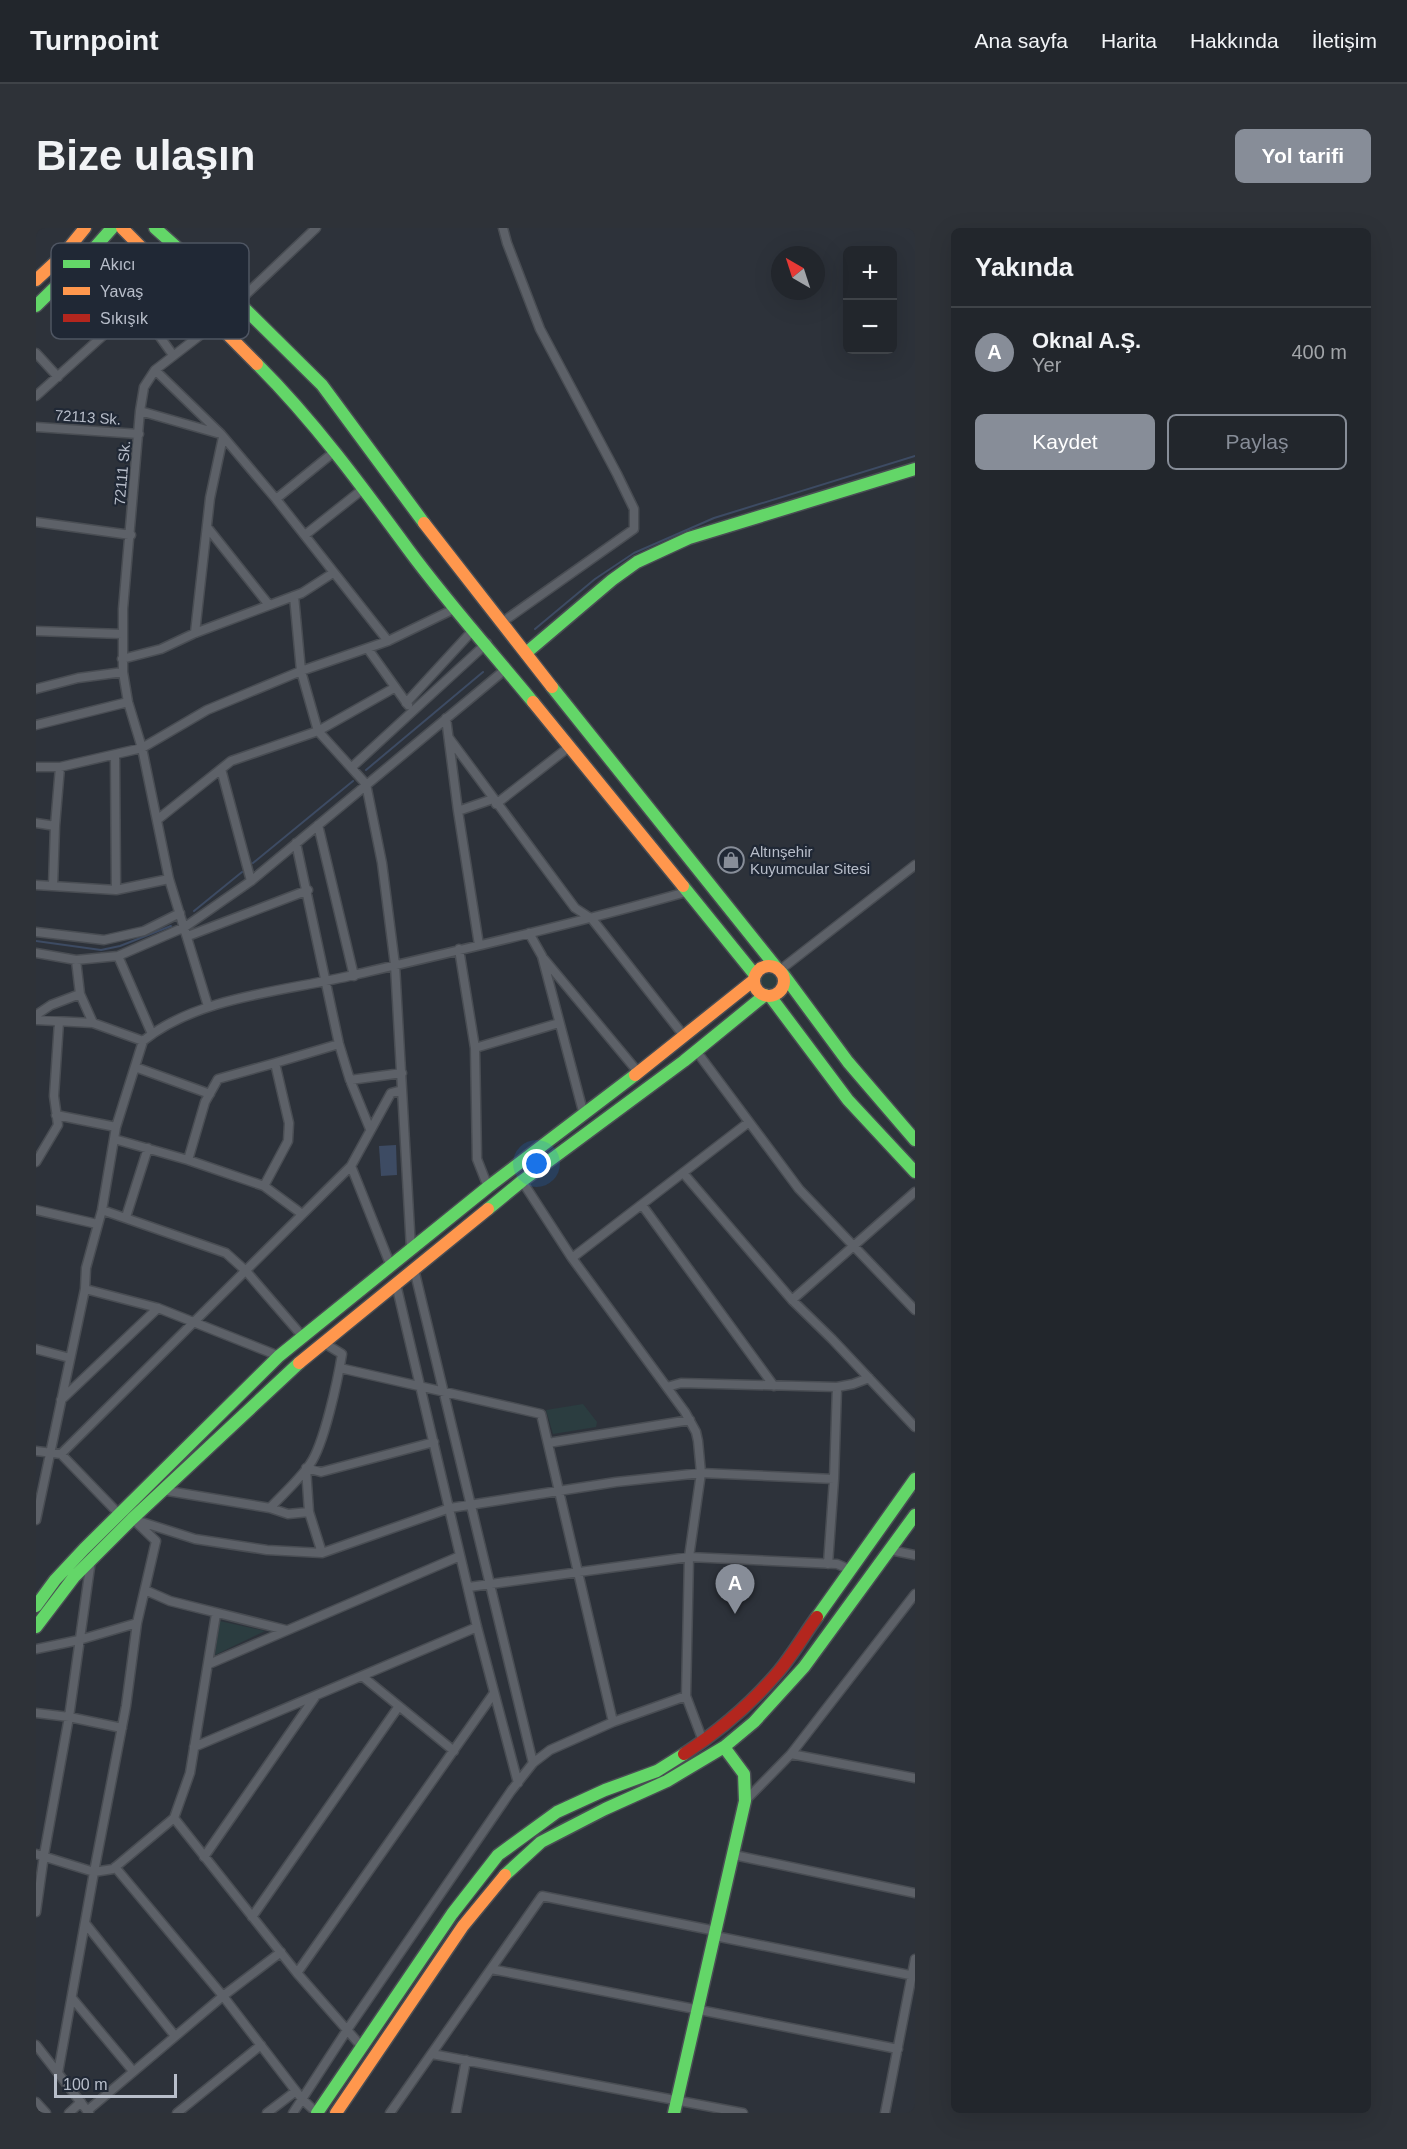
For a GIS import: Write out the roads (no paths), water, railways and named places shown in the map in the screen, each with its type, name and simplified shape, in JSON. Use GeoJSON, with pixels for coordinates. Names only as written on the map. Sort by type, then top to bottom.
{"type":"FeatureCollection","features":[{"type":"Feature","properties":{"kind":"main road"},"geometry":{"type":"LineString","coordinates":[[73,243],[85,228]]}},
{"type":"Feature","properties":{"kind":"main road"},"geometry":{"type":"LineString","coordinates":[[99,243],[112,228]]}},
{"type":"Feature","properties":{"kind":"main road"},"geometry":{"type":"LineString","coordinates":[[122,228],[137,243]]}},
{"type":"Feature","properties":{"kind":"main road"},"geometry":{"type":"LineString","coordinates":[[155,228],[172,243]]}},
{"type":"Feature","properties":{"kind":"main road"},"geometry":{"type":"LineString","coordinates":[[36,280],[51,266]]}},
{"type":"Feature","properties":{"kind":"main road"},"geometry":{"type":"LineString","coordinates":[[36,306],[51,291]]}},
{"type":"Feature","properties":{"kind":"main road"},"geometry":{"type":"LineString","coordinates":[[249,313],[322,385],[501,623],[780,971],[848,1062],[915,1140]]}},
{"type":"Feature","properties":{"kind":"main road"},"geometry":{"type":"LineString","coordinates":[[232,339],[289,396],[456,608],[487,643],[742,961],[754,978],[757,990],[767,996],[778,1008],[848,1100],[915,1172]]}},
{"type":"Feature","properties":{"kind":"main road"},"geometry":{"type":"LineString","coordinates":[[526,653],[612,580],[637,562],[689,538],[915,469]]}},
{"type":"Feature","properties":{"kind":"main road"},"geometry":{"type":"LineString","coordinates":[[742,961],[747,972],[742,990]]}},
{"type":"Feature","properties":{"kind":"main road"},"geometry":{"type":"LineString","coordinates":[[36,1606],[55,1580],[119,1514],[279,1356],[488,1186],[584,1115],[742,990],[761,968],[771,966],[780,971],[784,984],[782,989],[752,1005],[697,1052],[522,1181],[297,1365],[162,1490],[91,1560],[57,1597],[36,1627]]}},
{"type":"Feature","properties":{"kind":"main road"},"geometry":{"type":"LineString","coordinates":[[752,1005],[762,1002],[778,1008]]}},
{"type":"Feature","properties":{"kind":"main road"},"geometry":{"type":"LineString","coordinates":[[317,2113],[452,1914],[498,1855],[557,1812],[605,1790],[657,1771],[703,1741],[754,1698],[780,1669],[915,1479]]}},
{"type":"Feature","properties":{"kind":"main road"},"geometry":{"type":"LineString","coordinates":[[336,2113],[463,1926],[502,1878],[541,1842],[605,1809],[667,1781],[724,1747],[754,1722],[804,1667],[915,1515]]}},
{"type":"Feature","properties":{"kind":"main road"},"geometry":{"type":"LineString","coordinates":[[676,2107],[745,1801],[744,1774],[724,1747]]}},
{"type":"Feature","properties":{"kind":"street"},"geometry":{"type":"LineString","coordinates":[[249,292],[316,228]]}},
{"type":"Feature","properties":{"kind":"street"},"geometry":{"type":"LineString","coordinates":[[501,623],[634,530],[635,523],[634,509],[617,474],[540,329],[503,228]]}},
{"type":"Feature","properties":{"kind":"street"},"geometry":{"type":"LineString","coordinates":[[36,396],[99,339]]}},
{"type":"Feature","properties":{"kind":"street"},"geometry":{"type":"LineString","coordinates":[[161,339],[173,355]]}},
{"type":"Feature","properties":{"kind":"street","name":"72111 Sk."},"geometry":{"type":"LineString","coordinates":[[194,339],[155,370],[144,387],[140,411],[122,634],[122,659],[128,702],[142,748],[169,879],[208,1006]]}},
{"type":"Feature","properties":{"kind":"street"},"geometry":{"type":"LineString","coordinates":[[36,353],[57,377]]}},
{"type":"Feature","properties":{"kind":"street"},"geometry":{"type":"LineString","coordinates":[[155,370],[222,436],[276,499],[388,641]]}},
{"type":"Feature","properties":{"kind":"street"},"geometry":{"type":"LineString","coordinates":[[140,411],[222,436]]}},
{"type":"Feature","properties":{"kind":"street","name":"72113 Sk."},"geometry":{"type":"LineString","coordinates":[[36,427],[139,434]]}},
{"type":"Feature","properties":{"kind":"street"},"geometry":{"type":"LineString","coordinates":[[195,633],[210,498],[222,436]]}},
{"type":"Feature","properties":{"kind":"street"},"geometry":{"type":"LineString","coordinates":[[276,499],[334,452]]}},
{"type":"Feature","properties":{"kind":"street"},"geometry":{"type":"LineString","coordinates":[[305,536],[363,489]]}},
{"type":"Feature","properties":{"kind":"street"},"geometry":{"type":"LineString","coordinates":[[36,522],[131,535]]}},
{"type":"Feature","properties":{"kind":"street"},"geometry":{"type":"LineString","coordinates":[[207,527],[269,605]]}},
{"type":"Feature","properties":{"kind":"street"},"geometry":{"type":"LineString","coordinates":[[122,659],[161,649],[195,633],[294,596],[333,573]]}},
{"type":"Feature","properties":{"kind":"street"},"geometry":{"type":"LineString","coordinates":[[294,596],[301,671],[318,731],[366,784],[382,863],[395,965],[411,1248]]}},
{"type":"Feature","properties":{"kind":"street"},"geometry":{"type":"LineString","coordinates":[[36,767],[60,768],[142,748],[207,710],[301,671],[388,641],[456,608]]}},
{"type":"Feature","properties":{"kind":"street"},"geometry":{"type":"LineString","coordinates":[[406,703],[474,629]]}},
{"type":"Feature","properties":{"kind":"street"},"geometry":{"type":"LineString","coordinates":[[36,631],[122,634]]}},
{"type":"Feature","properties":{"kind":"street"},"geometry":{"type":"LineString","coordinates":[[351,767],[487,643]]}},
{"type":"Feature","properties":{"kind":"street"},"geometry":{"type":"LineString","coordinates":[[368,649],[394,688],[413,711]]}},
{"type":"Feature","properties":{"kind":"street"},"geometry":{"type":"LineString","coordinates":[[186,932],[251,881],[507,668]]}},
{"type":"Feature","properties":{"kind":"street"},"geometry":{"type":"LineString","coordinates":[[36,689],[78,678],[123,672]]}},
{"type":"Feature","properties":{"kind":"street"},"geometry":{"type":"LineString","coordinates":[[157,820],[231,761],[318,731],[394,688]]}},
{"type":"Feature","properties":{"kind":"street"},"geometry":{"type":"LineString","coordinates":[[36,725],[128,702]]}},
{"type":"Feature","properties":{"kind":"street"},"geometry":{"type":"LineString","coordinates":[[446,718],[479,945]]}},
{"type":"Feature","properties":{"kind":"street"},"geometry":{"type":"LineString","coordinates":[[449,738],[575,908],[592,919],[684,1036]]}},
{"type":"Feature","properties":{"kind":"street"},"geometry":{"type":"LineString","coordinates":[[458,811],[494,801],[569,747]]}},
{"type":"Feature","properties":{"kind":"street"},"geometry":{"type":"LineString","coordinates":[[115,754],[116,890]]}},
{"type":"Feature","properties":{"kind":"street"},"geometry":{"type":"LineString","coordinates":[[53,886],[60,768]]}},
{"type":"Feature","properties":{"kind":"street"},"geometry":{"type":"LineString","coordinates":[[221,769],[251,881]]}},
{"type":"Feature","properties":{"kind":"street"},"geometry":{"type":"LineString","coordinates":[[36,823],[55,826]]}},
{"type":"Feature","properties":{"kind":"street"},"geometry":{"type":"LineString","coordinates":[[318,825],[354,976]]}},
{"type":"Feature","properties":{"kind":"street"},"geometry":{"type":"LineString","coordinates":[[296,843],[308,890],[339,1044],[350,1080],[370,1129]]}},
{"type":"Feature","properties":{"kind":"street"},"geometry":{"type":"LineString","coordinates":[[780,971],[915,865]]}},
{"type":"Feature","properties":{"kind":"street"},"geometry":{"type":"LineString","coordinates":[[36,885],[116,890],[169,879]]}},
{"type":"Feature","properties":{"kind":"street"},"geometry":{"type":"LineString","coordinates":[[36,953],[76,960],[118,956],[308,890]]}},
{"type":"Feature","properties":{"kind":"street"},"geometry":{"type":"LineString","coordinates":[[36,1520],[85,1289],[86,1268],[102,1210],[116,1127],[143,1041],[152,1034],[208,1006],[354,976],[592,919],[686,892]]}},
{"type":"Feature","properties":{"kind":"street"},"geometry":{"type":"LineString","coordinates":[[36,932],[104,940],[144,931],[180,914]]}},
{"type":"Feature","properties":{"kind":"street"},"geometry":{"type":"LineString","coordinates":[[529,933],[542,956],[638,1072]]}},
{"type":"Feature","properties":{"kind":"street"},"geometry":{"type":"LineString","coordinates":[[459,950],[475,1048],[477,1159],[488,1186]]}},
{"type":"Feature","properties":{"kind":"street"},"geometry":{"type":"LineString","coordinates":[[118,956],[152,1034]]}},
{"type":"Feature","properties":{"kind":"street"},"geometry":{"type":"LineString","coordinates":[[542,956],[584,1115]]}},
{"type":"Feature","properties":{"kind":"street"},"geometry":{"type":"LineString","coordinates":[[76,960],[80,994],[93,1023]]}},
{"type":"Feature","properties":{"kind":"street"},"geometry":{"type":"LineString","coordinates":[[36,1015],[51,1005],[80,994]]}},
{"type":"Feature","properties":{"kind":"street"},"geometry":{"type":"LineString","coordinates":[[36,1020],[93,1023],[143,1041]]}},
{"type":"Feature","properties":{"kind":"street"},"geometry":{"type":"LineString","coordinates":[[36,1162],[39,1151],[58,1125],[54,1096],[59,1022]]}},
{"type":"Feature","properties":{"kind":"street"},"geometry":{"type":"LineString","coordinates":[[475,1048],[559,1023]]}},
{"type":"Feature","properties":{"kind":"street"},"geometry":{"type":"LineString","coordinates":[[188,1160],[210,1094],[218,1079],[339,1044]]}},
{"type":"Feature","properties":{"kind":"street"},"geometry":{"type":"LineString","coordinates":[[697,1052],[799,1189],[915,1310]]}},
{"type":"Feature","properties":{"kind":"street"},"geometry":{"type":"LineString","coordinates":[[264,1186],[288,1141],[290,1123],[275,1063]]}},
{"type":"Feature","properties":{"kind":"street"},"geometry":{"type":"LineString","coordinates":[[135,1067],[210,1094]]}},
{"type":"Feature","properties":{"kind":"street"},"geometry":{"type":"LineString","coordinates":[[350,1080],[402,1073]]}},
{"type":"Feature","properties":{"kind":"street"},"geometry":{"type":"LineString","coordinates":[[36,1450],[61,1454],[351,1166],[391,1093],[402,1090]]}},
{"type":"Feature","properties":{"kind":"street"},"geometry":{"type":"LineString","coordinates":[[56,1115],[116,1127]]}},
{"type":"Feature","properties":{"kind":"street"},"geometry":{"type":"LineString","coordinates":[[572,1258],[749,1122]]}},
{"type":"Feature","properties":{"kind":"street"},"geometry":{"type":"LineString","coordinates":[[114,1139],[188,1160],[264,1186],[302,1214]]}},
{"type":"Feature","properties":{"kind":"street"},"geometry":{"type":"LineString","coordinates":[[126,1218],[148,1148]]}},
{"type":"Feature","properties":{"kind":"street"},"geometry":{"type":"LineString","coordinates":[[351,1166],[390,1264]]}},
{"type":"Feature","properties":{"kind":"street"},"geometry":{"type":"LineString","coordinates":[[684,1174],[792,1300],[915,1427]]}},
{"type":"Feature","properties":{"kind":"street"},"geometry":{"type":"LineString","coordinates":[[522,1181],[572,1258],[690,1420],[698,1441],[701,1473],[689,1557],[686,1696],[703,1741]]}},
{"type":"Feature","properties":{"kind":"street"},"geometry":{"type":"LineString","coordinates":[[792,1300],[915,1192]]}},
{"type":"Feature","properties":{"kind":"street"},"geometry":{"type":"LineString","coordinates":[[642,1204],[774,1386]]}},
{"type":"Feature","properties":{"kind":"street"},"geometry":{"type":"LineString","coordinates":[[36,1210],[97,1224]]}},
{"type":"Feature","properties":{"kind":"street"},"geometry":{"type":"LineString","coordinates":[[102,1210],[226,1253],[246,1271],[303,1337]]}},
{"type":"Feature","properties":{"kind":"street"},"geometry":{"type":"LineString","coordinates":[[414,1269],[533,1763]]}},
{"type":"Feature","properties":{"kind":"street"},"geometry":{"type":"LineString","coordinates":[[396,1284],[477,1627],[518,1783]]}},
{"type":"Feature","properties":{"kind":"street"},"geometry":{"type":"LineString","coordinates":[[85,1289],[158,1308],[279,1356]]}},
{"type":"Feature","properties":{"kind":"street"},"geometry":{"type":"LineString","coordinates":[[61,1400],[158,1308]]}},
{"type":"Feature","properties":{"kind":"street"},"geometry":{"type":"LineString","coordinates":[[270,1508],[316,1455],[342,1354],[324,1343]]}},
{"type":"Feature","properties":{"kind":"street"},"geometry":{"type":"LineString","coordinates":[[36,1349],[70,1358]]}},
{"type":"Feature","properties":{"kind":"street"},"geometry":{"type":"LineString","coordinates":[[340,1368],[541,1414],[613,1722]]}},
{"type":"Feature","properties":{"kind":"street"},"geometry":{"type":"LineString","coordinates":[[667,1387],[681,1383],[837,1387],[869,1378]]}},
{"type":"Feature","properties":{"kind":"street"},"geometry":{"type":"LineString","coordinates":[[828,1564],[837,1387]]}},
{"type":"Feature","properties":{"kind":"street"},"geometry":{"type":"LineString","coordinates":[[548,1443],[690,1420]]}},
{"type":"Feature","properties":{"kind":"street"},"geometry":{"type":"LineString","coordinates":[[306,1468],[321,1472],[434,1442]]}},
{"type":"Feature","properties":{"kind":"street"},"geometry":{"type":"LineString","coordinates":[[61,1454],[119,1514]]}},
{"type":"Feature","properties":{"kind":"street"},"geometry":{"type":"LineString","coordinates":[[306,1468],[309,1512],[322,1553]]}},
{"type":"Feature","properties":{"kind":"street"},"geometry":{"type":"LineString","coordinates":[[132,1519],[195,1539],[267,1550],[322,1553],[450,1508],[616,1482],[701,1473],[834,1479]]}},
{"type":"Feature","properties":{"kind":"street"},"geometry":{"type":"LineString","coordinates":[[162,1490],[270,1508],[288,1514],[309,1512]]}},
{"type":"Feature","properties":{"kind":"street"},"geometry":{"type":"LineString","coordinates":[[58,2073],[122,1728],[137,1623],[156,1541],[132,1519]]}},
{"type":"Feature","properties":{"kind":"street"},"geometry":{"type":"LineString","coordinates":[[890,1550],[915,1555]]}},
{"type":"Feature","properties":{"kind":"street"},"geometry":{"type":"LineString","coordinates":[[209,1664],[460,1556]]}},
{"type":"Feature","properties":{"kind":"street"},"geometry":{"type":"LineString","coordinates":[[469,1587],[689,1557],[837,1564],[851,1570]]}},
{"type":"Feature","properties":{"kind":"street"},"geometry":{"type":"LineString","coordinates":[[36,1912],[40,1855],[69,1717],[91,1560]]}},
{"type":"Feature","properties":{"kind":"street"},"geometry":{"type":"LineString","coordinates":[[145,1590],[171,1601],[216,1614],[286,1630]]}},
{"type":"Feature","properties":{"kind":"street"},"geometry":{"type":"LineString","coordinates":[[745,1801],[791,1754],[915,1594]]}},
{"type":"Feature","properties":{"kind":"street"},"geometry":{"type":"LineString","coordinates":[[40,1855],[94,1872],[116,1867],[174,1818],[190,1773],[216,1614]]}},
{"type":"Feature","properties":{"kind":"street"},"geometry":{"type":"LineString","coordinates":[[36,1649],[79,1640],[137,1623]]}},
{"type":"Feature","properties":{"kind":"street"},"geometry":{"type":"LineString","coordinates":[[194,1747],[477,1627]]}},
{"type":"Feature","properties":{"kind":"street"},"geometry":{"type":"LineString","coordinates":[[362,1676],[454,1751]]}},
{"type":"Feature","properties":{"kind":"street"},"geometry":{"type":"LineString","coordinates":[[297,1973],[494,1693]]}},
{"type":"Feature","properties":{"kind":"street"},"geometry":{"type":"LineString","coordinates":[[204,1857],[316,1695]]}},
{"type":"Feature","properties":{"kind":"street"},"geometry":{"type":"LineString","coordinates":[[293,2113],[347,2030],[533,1763],[550,1750],[613,1722],[686,1696]]}},
{"type":"Feature","properties":{"kind":"street"},"geometry":{"type":"LineString","coordinates":[[252,1917],[399,1706]]}},
{"type":"Feature","properties":{"kind":"street"},"geometry":{"type":"LineString","coordinates":[[36,1713],[122,1728]]}},
{"type":"Feature","properties":{"kind":"street"},"geometry":{"type":"LineString","coordinates":[[791,1754],[915,1778]]}},
{"type":"Feature","properties":{"kind":"street"},"geometry":{"type":"LineString","coordinates":[[174,1818],[297,1973],[362,2047]]}},
{"type":"Feature","properties":{"kind":"street"},"geometry":{"type":"LineString","coordinates":[[734,1855],[915,1893]]}},
{"type":"Feature","properties":{"kind":"street"},"geometry":{"type":"LineString","coordinates":[[116,1867],[223,1996],[302,2099],[317,2113]]}},
{"type":"Feature","properties":{"kind":"street"},"geometry":{"type":"LineString","coordinates":[[390,2113],[542,1896],[913,1976]]}},
{"type":"Feature","properties":{"kind":"street"},"geometry":{"type":"LineString","coordinates":[[85,1923],[176,2036]]}},
{"type":"Feature","properties":{"kind":"street"},"geometry":{"type":"LineString","coordinates":[[36,2045],[88,2112],[223,1996],[281,1952]]}},
{"type":"Feature","properties":{"kind":"street"},"geometry":{"type":"LineString","coordinates":[[885,2113],[915,1959]]}},
{"type":"Feature","properties":{"kind":"street"},"geometry":{"type":"LineString","coordinates":[[491,1969],[898,2049]]}},
{"type":"Feature","properties":{"kind":"street"},"geometry":{"type":"LineString","coordinates":[[72,1998],[133,2071]]}},
{"type":"Feature","properties":{"kind":"street"},"geometry":{"type":"LineString","coordinates":[[177,2113],[261,2045]]}},
{"type":"Feature","properties":{"kind":"street"},"geometry":{"type":"LineString","coordinates":[[432,2054],[676,2107],[743,2113]]}},
{"type":"Feature","properties":{"kind":"street"},"geometry":{"type":"LineString","coordinates":[[456,2113],[466,2060]]}},
{"type":"Feature","properties":{"kind":"street"},"geometry":{"type":"LineString","coordinates":[[267,2113],[296,2091]]}},
{"type":"Feature","properties":{"kind":"street"},"geometry":{"type":"LineString","coordinates":[[36,2102],[46,2113]]}},
{"type":"Feature","properties":{"kind":"street"},"geometry":{"type":"LineString","coordinates":[[69,2113],[81,2103]]}},
{"type":"Feature","properties":{"kind":"water"},"geometry":{"type":"Polygon","coordinates":[[[396,1145],[397,1175],[381,1176],[379,1146],[396,1145]]]}},
{"type":"Feature","properties":{"kind":"waterway"},"geometry":{"type":"LineString","coordinates":[[535,629],[595,579],[634,553],[714,518],[915,456]]}},
{"type":"Feature","properties":{"kind":"waterway"},"geometry":{"type":"LineString","coordinates":[[366,770],[483,672]]}},
{"type":"Feature","properties":{"kind":"waterway"},"geometry":{"type":"LineString","coordinates":[[253,863],[353,781]]}},
{"type":"Feature","properties":{"kind":"waterway"},"geometry":{"type":"LineString","coordinates":[[194,911],[242,872]]}},
{"type":"Feature","properties":{"kind":"waterway"},"geometry":{"type":"LineString","coordinates":[[36,941],[101,950],[120,946],[171,926]]}},
{"type":"Feature","properties":{"kind":"place","name":"Altınşehir Kuyumcular Sitesi"},"geometry":{"type":"Point","coordinates":[731,860]}},
{"type":"Feature","properties":{"kind":"place","name":"Oknal A.Ş."},"geometry":{"type":"Point","coordinates":[735,1614]}}]}
